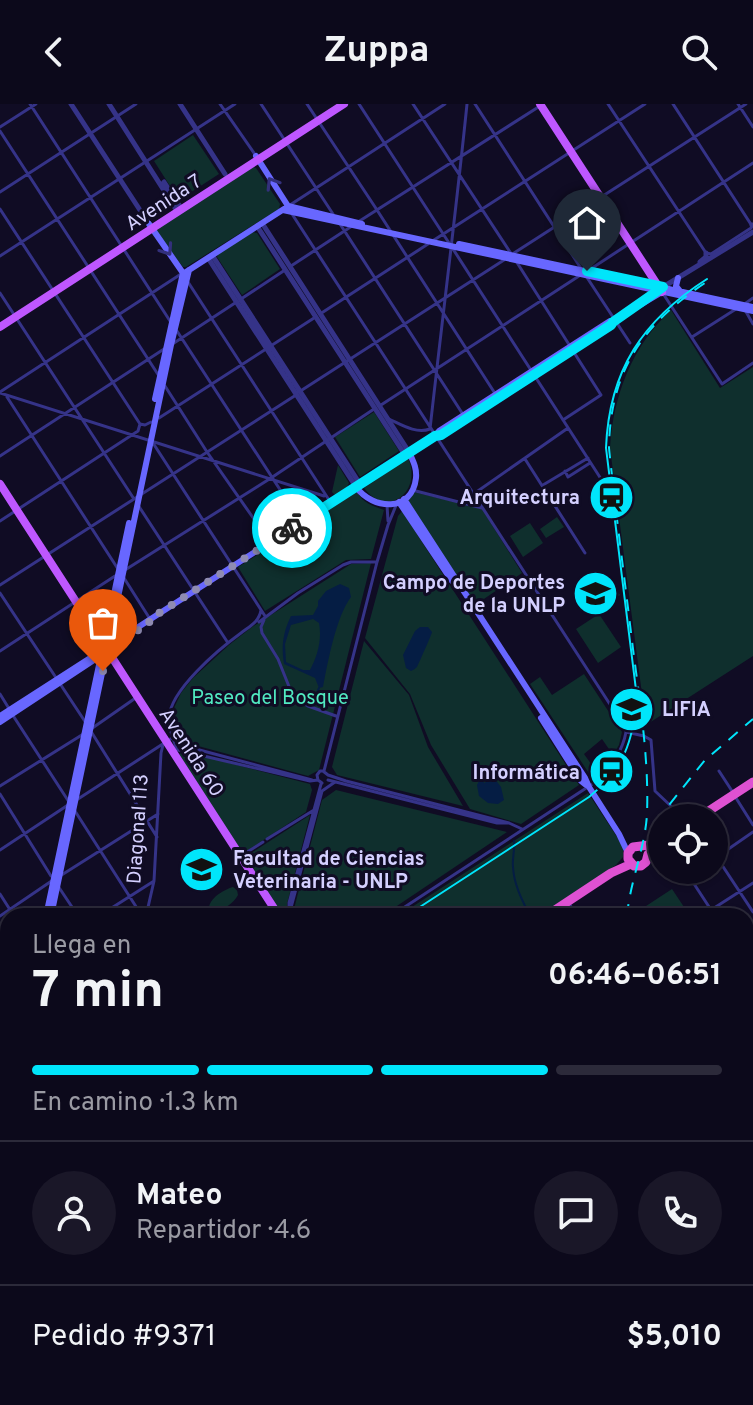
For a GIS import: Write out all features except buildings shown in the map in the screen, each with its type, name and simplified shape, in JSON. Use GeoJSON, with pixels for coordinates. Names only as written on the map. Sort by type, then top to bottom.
{"type":"FeatureCollection","features":[{"type":"Feature","properties":{"kind":"highway"},"geometry":{"type":"LineString","coordinates":[[720,804],[751,784]]}},
{"type":"Feature","properties":{"kind":"highway"},"geometry":{"type":"LineString","coordinates":[[559,908],[611,873],[629,858],[630,850],[648,844]]}},
{"type":"Feature","properties":{"kind":"highway"},"geometry":{"type":"LineString","coordinates":[[638,846],[648,854]]}},
{"type":"Feature","properties":{"kind":"highway"},"geometry":{"type":"LineString","coordinates":[[629,858],[637,867],[648,858]]}},
{"type":"Feature","properties":{"kind":"main road","name":"Avenida 7"},"geometry":{"type":"LineString","coordinates":[[317,119],[336,104]]}},
{"type":"Feature","properties":{"kind":"main road","name":"Avenida 7"},"geometry":{"type":"LineString","coordinates":[[0,324],[344,104]]}},
{"type":"Feature","properties":{"kind":"main road"},"geometry":{"type":"LineString","coordinates":[[542,104],[660,289]]}},
{"type":"Feature","properties":{"kind":"main road","name":"Avenida 7"},"geometry":{"type":"LineString","coordinates":[[178,208],[225,174],[257,158]]}},
{"type":"Feature","properties":{"kind":"main road"},"geometry":{"type":"LineString","coordinates":[[257,158],[287,209]]}},
{"type":"Feature","properties":{"kind":"main road"},"geometry":{"type":"LineString","coordinates":[[50,908],[186,274],[287,209],[753,309]]}},
{"type":"Feature","properties":{"kind":"main road"},"geometry":{"type":"LineString","coordinates":[[151,226],[186,274]]}},
{"type":"Feature","properties":{"kind":"main road"},"geometry":{"type":"LineString","coordinates":[[678,278],[676,286],[680,291]]}},
{"type":"Feature","properties":{"kind":"main road"},"geometry":{"type":"LineString","coordinates":[[465,417],[611,325],[660,289],[742,307]]}},
{"type":"Feature","properties":{"kind":"main road"},"geometry":{"type":"LineString","coordinates":[[0,719],[533,373]]}},
{"type":"Feature","properties":{"kind":"main road"},"geometry":{"type":"LineString","coordinates":[[358,485],[364,496],[374,502],[387,505],[400,502],[412,490],[416,470],[407,454]]}},
{"type":"Feature","properties":{"kind":"main road","name":"Avenida 60"},"geometry":{"type":"LineString","coordinates":[[0,484],[104,650],[171,745],[271,908]]}},
{"type":"Feature","properties":{"kind":"main road","name":"Avenida 60"},"geometry":{"type":"LineString","coordinates":[[0,492],[15,511]]}},
{"type":"Feature","properties":{"kind":"main road"},"geometry":{"type":"LineString","coordinates":[[400,502],[581,781],[589,787],[619,834],[629,858]]}},
{"type":"Feature","properties":{"kind":"main road"},"geometry":{"type":"LineString","coordinates":[[619,834],[630,844],[638,846]]}},
{"type":"Feature","properties":{"kind":"street"},"geometry":{"type":"LineString","coordinates":[[71,104],[151,226]]}},
{"type":"Feature","properties":{"kind":"street"},"geometry":{"type":"LineString","coordinates":[[111,104],[178,208]]}},
{"type":"Feature","properties":{"kind":"street"},"geometry":{"type":"LineString","coordinates":[[0,192],[136,104]]}},
{"type":"Feature","properties":{"kind":"street"},"geometry":{"type":"LineString","coordinates":[[180,104],[225,174]]}},
{"type":"Feature","properties":{"kind":"street"},"geometry":{"type":"LineString","coordinates":[[220,104],[257,158]]}},
{"type":"Feature","properties":{"kind":"street"},"geometry":{"type":"LineString","coordinates":[[0,256],[235,104]]}},
{"type":"Feature","properties":{"kind":"street"},"geometry":{"type":"LineString","coordinates":[[261,104],[465,417]]}},
{"type":"Feature","properties":{"kind":"street"},"geometry":{"type":"LineString","coordinates":[[307,104],[496,395]]}},
{"type":"Feature","properties":{"kind":"street"},"geometry":{"type":"LineString","coordinates":[[359,104],[603,482],[607,513]]}},
{"type":"Feature","properties":{"kind":"street"},"geometry":{"type":"LineString","coordinates":[[413,104],[601,395],[563,420]]}},
{"type":"Feature","properties":{"kind":"street"},"geometry":{"type":"LineString","coordinates":[[404,908],[600,779],[622,747],[626,732],[287,209],[445,104]]}},
{"type":"Feature","properties":{"kind":"street"},"geometry":{"type":"LineString","coordinates":[[430,429],[467,104]]}},
{"type":"Feature","properties":{"kind":"street"},"geometry":{"type":"LineString","coordinates":[[475,104],[630,343]]}},
{"type":"Feature","properties":{"kind":"street"},"geometry":{"type":"LineString","coordinates":[[0,456],[542,104]]}},
{"type":"Feature","properties":{"kind":"street"},"geometry":{"type":"LineString","coordinates":[[608,104],[706,253],[712,254],[752,225],[673,104]]}},
{"type":"Feature","properties":{"kind":"street"},"geometry":{"type":"LineString","coordinates":[[140,424],[145,425],[177,406],[645,104]]}},
{"type":"Feature","properties":{"kind":"street"},"geometry":{"type":"LineString","coordinates":[[0,585],[746,104]]}},
{"type":"Feature","properties":{"kind":"street"},"geometry":{"type":"LineString","coordinates":[[270,542],[207,452],[0,129],[33,105],[301,522]]}},
{"type":"Feature","properties":{"kind":"street"},"geometry":{"type":"LineString","coordinates":[[739,106],[753,127]]}},
{"type":"Feature","properties":{"kind":"street"},"geometry":{"type":"LineString","coordinates":[[0,651],[753,163]]}},
{"type":"Feature","properties":{"kind":"street"},"geometry":{"type":"LineString","coordinates":[[0,209],[140,424],[140,430],[0,521]]}},
{"type":"Feature","properties":{"kind":"street"},"geometry":{"type":"LineString","coordinates":[[260,224],[407,454]]}},
{"type":"Feature","properties":{"kind":"street"},"geometry":{"type":"LineString","coordinates":[[753,232],[660,289],[722,384],[753,363]]}},
{"type":"Feature","properties":{"kind":"street"},"geometry":{"type":"LineString","coordinates":[[697,266],[706,253]]}},
{"type":"Feature","properties":{"kind":"street"},"geometry":{"type":"LineString","coordinates":[[210,256],[358,485]]}},
{"type":"Feature","properties":{"kind":"street"},"geometry":{"type":"LineString","coordinates":[[2,391],[186,274],[211,319],[331,503]]}},
{"type":"Feature","properties":{"kind":"street"},"geometry":{"type":"LineString","coordinates":[[0,293],[228,643]]}},
{"type":"Feature","properties":{"kind":"street"},"geometry":{"type":"LineString","coordinates":[[692,337],[753,298]]}},
{"type":"Feature","properties":{"kind":"street"},"geometry":{"type":"LineString","coordinates":[[742,307],[753,324]]}},
{"type":"Feature","properties":{"kind":"street"},"geometry":{"type":"LineString","coordinates":[[2,391],[326,496]]}},
{"type":"Feature","properties":{"kind":"street"},"geometry":{"type":"LineString","coordinates":[[2,391],[150,619]]}},
{"type":"Feature","properties":{"kind":"street"},"geometry":{"type":"LineString","coordinates":[[378,407],[389,419],[407,454]]}},
{"type":"Feature","properties":{"kind":"street"},"geometry":{"type":"LineString","coordinates":[[389,419],[410,429],[430,429]]}},
{"type":"Feature","properties":{"kind":"street"},"geometry":{"type":"LineString","coordinates":[[473,494],[568,428]]}},
{"type":"Feature","properties":{"kind":"street"},"geometry":{"type":"LineString","coordinates":[[149,439],[265,616],[262,633],[296,699],[338,717]]}},
{"type":"Feature","properties":{"kind":"street"},"geometry":{"type":"LineString","coordinates":[[525,459],[585,553]]}},
{"type":"Feature","properties":{"kind":"street"},"geometry":{"type":"LineString","coordinates":[[542,486],[589,460]]}},
{"type":"Feature","properties":{"kind":"street"},"geometry":{"type":"LineString","coordinates":[[412,490],[482,508]]}},
{"type":"Feature","properties":{"kind":"street"},"geometry":{"type":"LineString","coordinates":[[400,502],[388,525],[377,562],[324,771],[335,782],[497,823],[509,823]]}},
{"type":"Feature","properties":{"kind":"street"},"geometry":{"type":"LineString","coordinates":[[387,505],[388,525]]}},
{"type":"Feature","properties":{"kind":"street","name":"Diagonal 113"},"geometry":{"type":"LineString","coordinates":[[146,908],[154,881],[161,753],[171,745],[169,715],[172,701],[228,643],[265,616],[343,565],[377,562]]}},
{"type":"Feature","properties":{"kind":"street"},"geometry":{"type":"LineString","coordinates":[[0,593],[157,837]]}},
{"type":"Feature","properties":{"kind":"street"},"geometry":{"type":"LineString","coordinates":[[254,624],[261,610]]}},
{"type":"Feature","properties":{"kind":"street"},"geometry":{"type":"LineString","coordinates":[[0,694],[138,908]]}},
{"type":"Feature","properties":{"kind":"street"},"geometry":{"type":"LineString","coordinates":[[0,786],[136,698]]}},
{"type":"Feature","properties":{"kind":"street"},"geometry":{"type":"LineString","coordinates":[[626,732],[651,740],[655,791],[668,804]]}},
{"type":"Feature","properties":{"kind":"street"},"geometry":{"type":"LineString","coordinates":[[0,850],[117,774],[171,745],[320,782],[328,778],[523,828]]}},
{"type":"Feature","properties":{"kind":"street"},"geometry":{"type":"LineString","coordinates":[[289,908],[320,782],[317,774],[324,771]]}},
{"type":"Feature","properties":{"kind":"street"},"geometry":{"type":"LineString","coordinates":[[719,771],[753,825]]}},
{"type":"Feature","properties":{"kind":"street"},"geometry":{"type":"LineString","coordinates":[[291,908],[322,791],[335,782]]}},
{"type":"Feature","properties":{"kind":"street"},"geometry":{"type":"LineString","coordinates":[[0,794],[73,908]]}},
{"type":"Feature","properties":{"kind":"street"},"geometry":{"type":"LineString","coordinates":[[238,858],[314,810]]}},
{"type":"Feature","properties":{"kind":"street"},"geometry":{"type":"LineString","coordinates":[[13,908],[158,814]]}},
{"type":"Feature","properties":{"kind":"street"},"geometry":{"type":"LineString","coordinates":[[728,848],[753,832]]}},
{"type":"Feature","properties":{"kind":"street"},"geometry":{"type":"LineString","coordinates":[[728,876],[750,908]]}},
{"type":"Feature","properties":{"kind":"street"},"geometry":{"type":"LineString","coordinates":[[111,908],[154,881]]}},
{"type":"Feature","properties":{"kind":"street"},"geometry":{"type":"LineString","coordinates":[[714,908],[753,883]]}},
{"type":"Feature","properties":{"kind":"street"},"geometry":{"type":"LineString","coordinates":[[694,884],[710,908]]}},
{"type":"Feature","properties":{"kind":"street"},"geometry":{"type":"LineString","coordinates":[[568,902],[572,908]]}},
{"type":"Feature","properties":{"kind":"green space"},"geometry":{"type":"Polygon","coordinates":[[[193,135],[219,174],[179,200],[154,161],[193,135]]]}},
{"type":"Feature","properties":{"kind":"green space"},"geometry":{"type":"Polygon","coordinates":[[[253,167],[280,204],[279,209],[183,267],[157,228],[253,167]]]}},
{"type":"Feature","properties":{"kind":"green space"},"geometry":{"type":"Polygon","coordinates":[[[252,232],[257,233],[280,269],[242,295],[217,257],[252,232]]]}},
{"type":"Feature","properties":{"kind":"green space"},"geometry":{"type":"Polygon","coordinates":[[[671,310],[720,388],[753,367],[753,656],[646,725],[610,448],[615,410],[627,373],[645,339],[671,310]]]}},
{"type":"Feature","properties":{"kind":"green space"},"geometry":{"type":"Polygon","coordinates":[[[374,412],[399,451],[360,477],[335,437],[374,412]]]}},
{"type":"Feature","properties":{"kind":"green space"},"geometry":{"type":"Polygon","coordinates":[[[408,458],[411,481],[400,497],[383,501],[364,488],[408,458]]]}},
{"type":"Feature","properties":{"kind":"green space"},"geometry":{"type":"Polygon","coordinates":[[[338,465],[349,483],[335,495],[332,492],[338,465]]]}},
{"type":"Feature","properties":{"kind":"green space"},"geometry":{"type":"Polygon","coordinates":[[[357,492],[365,501],[384,510],[371,559],[346,560],[265,611],[238,567],[357,492]]]}},
{"type":"Feature","properties":{"kind":"green space"},"geometry":{"type":"Polygon","coordinates":[[[414,492],[482,509],[522,573],[475,605],[407,502],[414,492]]]}},
{"type":"Feature","properties":{"kind":"green space"},"geometry":{"type":"Polygon","coordinates":[[[402,511],[579,785],[521,824],[470,809],[431,745],[410,694],[365,638],[398,516],[402,511]]]}},
{"type":"Feature","properties":{"kind":"green space"},"geometry":{"type":"Polygon","coordinates":[[[557,517],[564,527],[546,538],[540,529],[557,517]]]}},
{"type":"Feature","properties":{"kind":"green space"},"geometry":{"type":"Polygon","coordinates":[[[530,523],[543,543],[523,557],[510,536],[530,523]]]}},
{"type":"Feature","properties":{"kind":"green space","name":"Paseo del Bosque"},"geometry":{"type":"Polygon","coordinates":[[[371,563],[319,770],[308,776],[176,740],[171,730],[174,708],[181,693],[229,645],[351,564],[371,563]]]}},
{"type":"Feature","properties":{"kind":"green space"},"geometry":{"type":"Polygon","coordinates":[[[612,584],[620,595],[604,606],[596,596],[612,584]]]}},
{"type":"Feature","properties":{"kind":"green space"},"geometry":{"type":"Polygon","coordinates":[[[599,614],[621,647],[598,663],[576,629],[599,614]]]}},
{"type":"Feature","properties":{"kind":"green space","name":"Paseo del Bosque"},"geometry":{"type":"Polygon","coordinates":[[[364,641],[409,695],[428,747],[463,806],[337,775],[332,767],[364,641]]]}},
{"type":"Feature","properties":{"kind":"green space"},"geometry":{"type":"Polygon","coordinates":[[[584,674],[622,732],[613,755],[602,739],[584,754],[599,775],[594,781],[530,684],[540,677],[552,695],[584,674]]]}},
{"type":"Feature","properties":{"kind":"green space"},"geometry":{"type":"Polygon","coordinates":[[[183,751],[310,784],[312,790],[306,812],[242,854],[179,755],[183,751]]]}},
{"type":"Feature","properties":{"kind":"green space"},"geometry":{"type":"Polygon","coordinates":[[[336,790],[507,832],[394,908],[295,908],[322,800],[336,790]]]}},
{"type":"Feature","properties":{"kind":"green space"},"geometry":{"type":"Polygon","coordinates":[[[588,793],[623,846],[623,857],[616,865],[551,908],[410,908],[588,793]]]}},
{"type":"Feature","properties":{"kind":"green space"},"geometry":{"type":"Polygon","coordinates":[[[310,815],[287,908],[277,908],[245,857],[310,815]]]}},
{"type":"Feature","properties":{"kind":"green space"},"geometry":{"type":"Polygon","coordinates":[[[233,887],[238,895],[223,908],[209,908],[214,899],[233,887]]]}},
{"type":"Feature","properties":{"kind":"green space"},"geometry":{"type":"Polygon","coordinates":[[[672,889],[685,908],[643,908],[672,889]]]}},
{"type":"Feature","properties":{"kind":"water"},"geometry":{"type":"Polygon","coordinates":[[[340,584],[349,588],[351,597],[337,627],[323,687],[319,688],[315,678],[284,664],[283,646],[291,616],[313,615],[326,591],[340,584]],[[313,619],[291,625],[285,644],[286,662],[310,670],[319,647],[319,623],[313,619]]]}},
{"type":"Feature","properties":{"kind":"water"},"geometry":{"type":"Polygon","coordinates":[[[420,627],[428,627],[432,632],[417,667],[411,671],[406,668],[403,655],[420,627]]]}},
{"type":"Feature","properties":{"kind":"water"},"geometry":{"type":"Polygon","coordinates":[[[486,773],[484,783],[488,781],[488,773],[501,787],[504,800],[498,804],[488,803],[479,796],[477,785],[486,773]]]}},
{"type":"Feature","properties":{"kind":"waterway"},"geometry":{"type":"LineString","coordinates":[[316,695],[319,688]]}},
{"type":"Feature","properties":{"kind":"waterway"},"geometry":{"type":"LineString","coordinates":[[514,841],[515,880],[526,908]]}},
{"type":"Feature","properties":{"kind":"tram line"},"geometry":{"type":"LineString","coordinates":[[418,908],[589,797],[611,776],[625,753],[633,728],[637,698],[606,448],[609,420],[622,371],[634,350],[665,312],[707,279]]}},
{"type":"Feature","properties":{"kind":"railway"},"geometry":{"type":"LineString","coordinates":[[628,908],[646,827],[647,773],[609,448],[611,420],[616,394],[635,350],[666,313],[708,281]]}},
{"type":"Feature","properties":{"kind":"railway"},"geometry":{"type":"LineString","coordinates":[[670,804],[705,760],[753,719]]}},
{"type":"Feature","properties":{"kind":"way so far"},"geometry":{"type":"LineString","coordinates":[[103,671],[107,651],[149,623],[150,619],[292,528]]}},
{"type":"Feature","properties":{"kind":"place","name":"Arquitectura"},"geometry":{"type":"Point","coordinates":[611,497]}},
{"type":"Feature","properties":{"kind":"place","name":"Campo de Deportes de la UNLP"},"geometry":{"type":"Point","coordinates":[596,594]}},
{"type":"Feature","properties":{"kind":"place","name":"LIFIA"},"geometry":{"type":"Point","coordinates":[631,709]}},
{"type":"Feature","properties":{"kind":"place","name":"Informática"},"geometry":{"type":"Point","coordinates":[611,772]}},
{"type":"Feature","properties":{"kind":"place","name":"Facultad de Ciencias Veterinaria - UNLP"},"geometry":{"type":"Point","coordinates":[202,869]}},
{"type":"Feature","properties":{"kind":"route"},"geometry":{"type":"LineString","coordinates":[[292,528],[611,325],[663,287],[587,271]]}}]}
